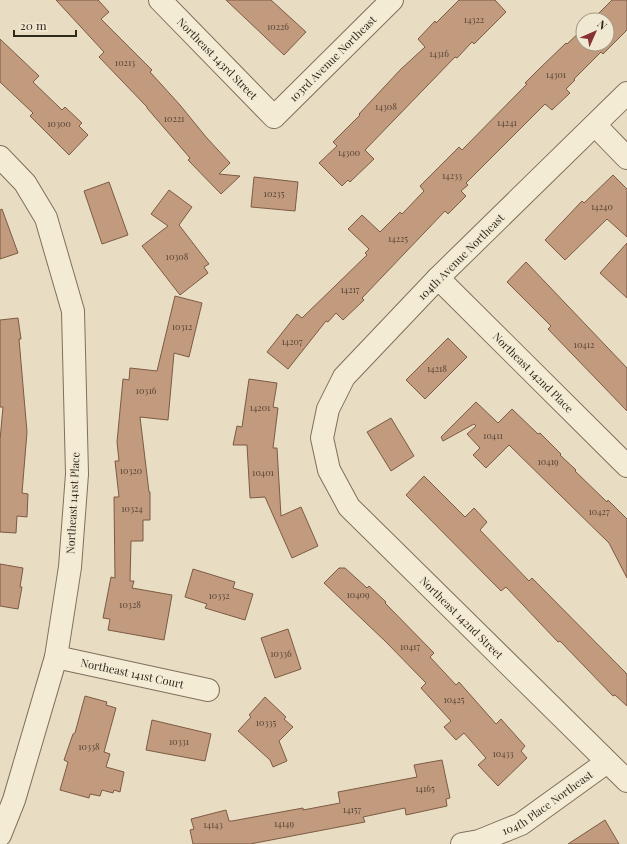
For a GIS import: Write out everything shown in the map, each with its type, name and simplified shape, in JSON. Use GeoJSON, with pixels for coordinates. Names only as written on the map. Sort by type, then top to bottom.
{"type":"FeatureCollection","features":[{"type":"Feature","properties":{"kind":"street","name":"Northeast 143rd Street"},"geometry":{"type":"LineString","coordinates":[[160,0],[274,117]]}},
{"type":"Feature","properties":{"kind":"street","name":"103rd Avenue Northeast"},"geometry":{"type":"LineString","coordinates":[[274,117],[392,0]]}},
{"type":"Feature","properties":{"kind":"street","name":"104th Avenue Northeast"},"geometry":{"type":"LineString","coordinates":[[322,438],[328,409],[344,377],[438,278],[627,93]]}},
{"type":"Feature","properties":{"kind":"street"},"geometry":{"type":"LineString","coordinates":[[596,125],[627,158]]}},
{"type":"Feature","properties":{"kind":"street","name":"Northeast 141st Place"},"geometry":{"type":"LineString","coordinates":[[0,157],[26,183],[46,218],[72,311],[77,474],[70,567],[56,657],[14,800],[0,835]]}},
{"type":"Feature","properties":{"kind":"street","name":"Northeast 142nd Place"},"geometry":{"type":"LineString","coordinates":[[438,278],[627,466]]}},
{"type":"Feature","properties":{"kind":"street","name":"Northeast 142nd Street"},"geometry":{"type":"LineString","coordinates":[[322,438],[329,470],[349,507],[627,781]]}},
{"type":"Feature","properties":{"kind":"street","name":"Northeast 141st Court"},"geometry":{"type":"LineString","coordinates":[[56,657],[208,690]]}},
{"type":"Feature","properties":{"kind":"street","name":"104th Place Northeast"},"geometry":{"type":"LineString","coordinates":[[462,844],[479,841],[521,824],[607,762]]}},
{"type":"Feature","properties":{"kind":"building"},"geometry":{"type":"Polygon","coordinates":[[[56,0],[98,0],[109,12],[101,19],[152,70],[150,72],[230,163],[219,174],[240,176],[221,194],[188,160],[190,158],[147,107],[99,57],[104,52],[56,0]]]}},
{"type":"Feature","properties":{"kind":"building"},"geometry":{"type":"Polygon","coordinates":[[[226,0],[271,0],[306,32],[284,55],[226,0]]]}},
{"type":"Feature","properties":{"kind":"building"},"geometry":{"type":"Polygon","coordinates":[[[459,0],[495,0],[506,12],[474,44],[472,42],[457,58],[455,57],[365,150],[374,159],[350,182],[348,180],[342,186],[319,163],[337,146],[333,142],[360,115],[359,114],[401,69],[425,47],[418,39],[435,21],[436,23],[459,0]]]}},
{"type":"Feature","properties":{"kind":"building"},"geometry":{"type":"Polygon","coordinates":[[[612,0],[627,0],[627,30],[615,42],[615,12],[600,12],[612,0]]]}},
{"type":"Feature","properties":{"kind":"building"},"geometry":{"type":"Polygon","coordinates":[[[575,36],[575,52],[601,52],[566,89],[570,93],[552,110],[545,104],[466,183],[468,185],[461,191],[466,196],[448,214],[445,211],[362,298],[364,300],[343,320],[336,313],[328,322],[326,321],[288,369],[267,352],[297,314],[302,318],[367,255],[365,253],[369,249],[348,229],[362,215],[380,232],[400,212],[402,214],[424,191],[420,186],[459,147],[462,150],[527,84],[525,83],[566,43],[567,44],[575,36]]]}},
{"type":"Feature","properties":{"kind":"building"},"geometry":{"type":"Polygon","coordinates":[[[0,39],[39,76],[33,82],[62,110],[65,107],[82,123],[79,126],[88,135],[69,155],[30,116],[33,113],[0,82],[0,39]]]}},
{"type":"Feature","properties":{"kind":"building"},"geometry":{"type":"Polygon","coordinates":[[[613,175],[627,189],[627,237],[607,219],[565,260],[545,240],[582,201],[584,203],[613,175]]]}},
{"type":"Feature","properties":{"kind":"building"},"geometry":{"type":"Polygon","coordinates":[[[254,177],[298,182],[295,211],[251,207],[254,177]]]}},
{"type":"Feature","properties":{"kind":"building"},"geometry":{"type":"Polygon","coordinates":[[[109,182],[128,235],[102,244],[84,191],[109,182]]]}},
{"type":"Feature","properties":{"kind":"building"},"geometry":{"type":"Polygon","coordinates":[[[169,190],[192,207],[179,225],[209,264],[204,267],[208,273],[180,295],[142,246],[168,226],[151,214],[169,190]]]}},
{"type":"Feature","properties":{"kind":"building"},"geometry":{"type":"Polygon","coordinates":[[[2,209],[18,253],[0,259],[0,210],[2,209]]]}},
{"type":"Feature","properties":{"kind":"building"},"geometry":{"type":"Polygon","coordinates":[[[627,243],[627,298],[600,273],[627,243]]]}},
{"type":"Feature","properties":{"kind":"building"},"geometry":{"type":"Polygon","coordinates":[[[526,262],[627,368],[627,411],[548,329],[551,326],[507,282],[526,262]]]}},
{"type":"Feature","properties":{"kind":"building"},"geometry":{"type":"Polygon","coordinates":[[[175,296],[202,303],[189,357],[174,353],[168,420],[140,417],[150,492],[150,520],[143,520],[143,541],[131,541],[130,581],[134,581],[132,588],[172,595],[164,640],[108,630],[110,619],[103,618],[111,577],[115,578],[114,497],[119,497],[115,461],[119,461],[117,442],[123,379],[129,380],[130,368],[157,371],[175,296]]]}},
{"type":"Feature","properties":{"kind":"building"},"geometry":{"type":"Polygon","coordinates":[[[18,318],[21,339],[19,339],[27,432],[22,493],[28,494],[27,517],[17,516],[16,533],[0,532],[0,440],[3,407],[0,407],[0,320],[18,318]]]}},
{"type":"Feature","properties":{"kind":"building"},"geometry":{"type":"Polygon","coordinates":[[[448,338],[467,357],[425,399],[406,380],[448,338]]]}},
{"type":"Feature","properties":{"kind":"building"},"geometry":{"type":"Polygon","coordinates":[[[249,379],[277,383],[273,407],[278,408],[273,448],[277,448],[281,516],[301,507],[318,546],[292,558],[265,497],[250,498],[247,445],[233,445],[237,426],[242,427],[249,379]]]}},
{"type":"Feature","properties":{"kind":"building"},"geometry":{"type":"Polygon","coordinates":[[[476,402],[498,423],[512,409],[538,434],[540,433],[576,470],[575,471],[627,519],[627,578],[609,543],[509,445],[486,468],[473,455],[480,448],[467,434],[476,426],[474,424],[443,441],[441,437],[476,402]]]}},
{"type":"Feature","properties":{"kind":"building"},"geometry":{"type":"Polygon","coordinates":[[[391,418],[414,456],[391,471],[367,432],[391,418]]]}},
{"type":"Feature","properties":{"kind":"building"},"geometry":{"type":"Polygon","coordinates":[[[424,476],[465,517],[474,508],[487,522],[480,530],[529,581],[532,578],[627,674],[627,706],[615,695],[613,696],[560,641],[558,642],[506,587],[501,591],[406,495],[424,476]]]}},
{"type":"Feature","properties":{"kind":"building"},"geometry":{"type":"Polygon","coordinates":[[[0,564],[23,568],[20,587],[22,587],[18,609],[0,606],[0,564]]]}},
{"type":"Feature","properties":{"kind":"building"},"geometry":{"type":"Polygon","coordinates":[[[339,568],[345,568],[367,588],[369,586],[386,602],[385,603],[434,653],[430,657],[456,685],[459,682],[496,724],[501,719],[525,746],[521,751],[527,758],[498,786],[478,765],[486,758],[464,733],[456,740],[444,727],[451,721],[421,688],[426,683],[386,642],[324,583],[339,568]]]}},
{"type":"Feature","properties":{"kind":"building"},"geometry":{"type":"Polygon","coordinates":[[[193,569],[235,582],[233,588],[253,594],[245,620],[205,608],[207,604],[185,597],[193,569]]]}},
{"type":"Feature","properties":{"kind":"building"},"geometry":{"type":"Polygon","coordinates":[[[288,629],[301,669],[275,678],[261,638],[288,629]]]}},
{"type":"Feature","properties":{"kind":"building"},"geometry":{"type":"Polygon","coordinates":[[[85,696],[107,702],[106,705],[116,708],[104,752],[110,754],[106,767],[124,772],[120,792],[114,790],[113,793],[102,790],[100,796],[90,794],[89,798],[60,790],[68,762],[64,760],[73,734],[75,733],[85,696]]]}},
{"type":"Feature","properties":{"kind":"building"},"geometry":{"type":"Polygon","coordinates":[[[265,697],[286,717],[284,719],[293,727],[279,741],[287,761],[273,767],[270,760],[238,731],[251,717],[249,715],[265,697]]]}},
{"type":"Feature","properties":{"kind":"building"},"geometry":{"type":"Polygon","coordinates":[[[152,720],[211,734],[205,761],[146,750],[152,720]]]}},
{"type":"Feature","properties":{"kind":"building"},"geometry":{"type":"Polygon","coordinates":[[[442,760],[450,798],[446,799],[447,806],[406,815],[405,808],[363,817],[365,822],[250,844],[193,844],[190,830],[194,829],[191,819],[226,810],[229,821],[232,821],[340,803],[338,792],[417,777],[414,765],[442,760]]]}},
{"type":"Feature","properties":{"kind":"building"},"geometry":{"type":"Polygon","coordinates":[[[605,820],[619,844],[568,844],[605,820]]]}}]}
